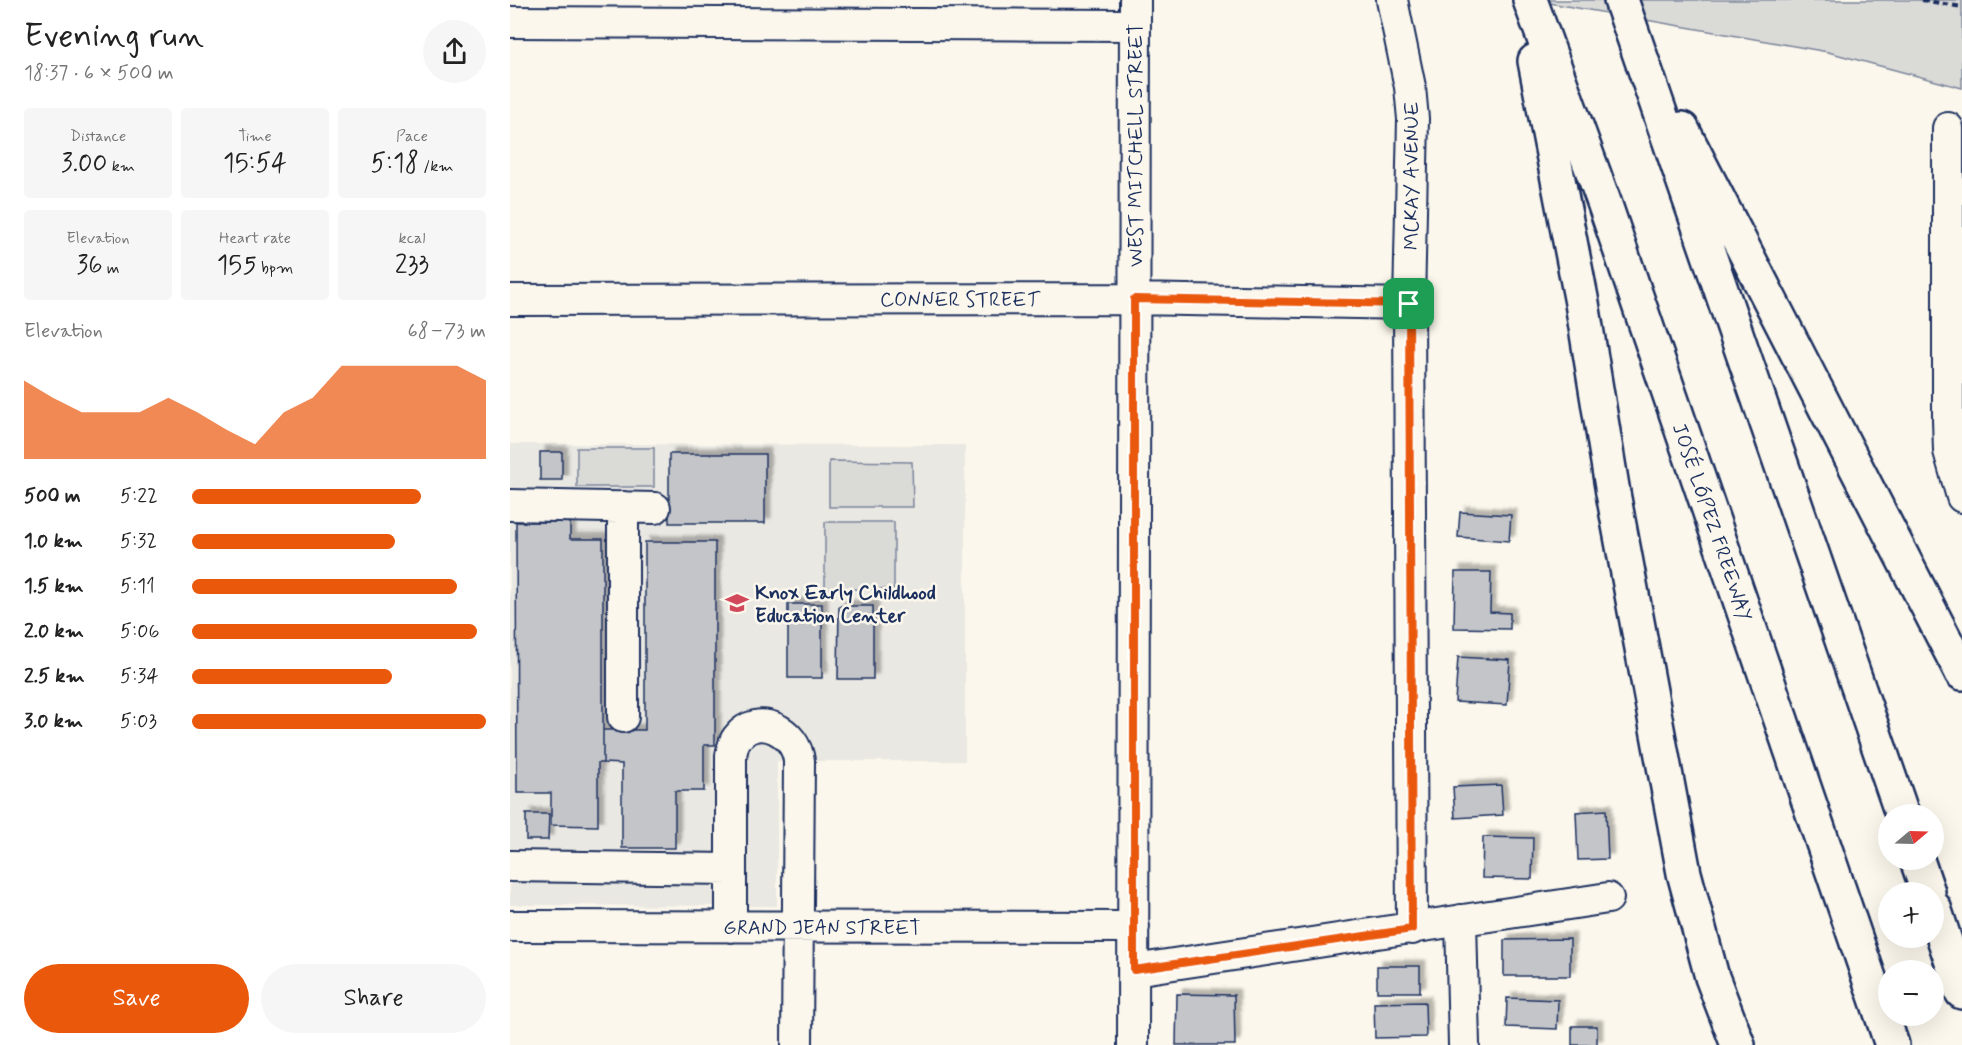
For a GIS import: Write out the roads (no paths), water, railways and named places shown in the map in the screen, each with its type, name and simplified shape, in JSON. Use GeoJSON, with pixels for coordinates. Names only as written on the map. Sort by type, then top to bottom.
{"type":"FeatureCollection","features":[{"type":"Feature","properties":{"kind":"highway"},"geometry":{"type":"LineString","coordinates":[[1523,0],[1582,303],[1613,493],[1684,873],[1712,977],[1738,1045]]}},
{"type":"Feature","properties":{"kind":"highway","name":"JOSÉ LÓPEZ FREEWAY"},"geometry":{"type":"LineString","coordinates":[[1530,0],[1604,202],[1892,1045]]}},
{"type":"Feature","properties":{"kind":"highway"},"geometry":{"type":"LineString","coordinates":[[1625,12],[1962,673]]}},
{"type":"Feature","properties":{"kind":"highway"},"geometry":{"type":"LineString","coordinates":[[1625,12],[1899,804]]}},
{"type":"Feature","properties":{"kind":"highway"},"geometry":{"type":"LineString","coordinates":[[1944,938],[1962,992]]}},
{"type":"Feature","properties":{"kind":"street","name":"MCKAY AVENUE"},"geometry":{"type":"LineString","coordinates":[[1392,0],[1410,87],[1413,118],[1409,304],[1412,929]]}},
{"type":"Feature","properties":{"kind":"street"},"geometry":{"type":"LineString","coordinates":[[510,22],[1135,12]]}},
{"type":"Feature","properties":{"kind":"street","name":"WEST MITCHELL STREET"},"geometry":{"type":"LineString","coordinates":[[1133,1045],[1135,12]]}},
{"type":"Feature","properties":{"kind":"street"},"geometry":{"type":"LineString","coordinates":[[1948,128],[1947,419],[1949,451],[1962,496]]}},
{"type":"Feature","properties":{"kind":"street","name":"CONNER STREET"},"geometry":{"type":"LineString","coordinates":[[510,300],[1134,299],[1409,304]]}},
{"type":"Feature","properties":{"kind":"street"},"geometry":{"type":"LineString","coordinates":[[510,504],[655,508]]}},
{"type":"Feature","properties":{"kind":"street"},"geometry":{"type":"LineString","coordinates":[[623,507],[623,717]]}},
{"type":"Feature","properties":{"kind":"street"},"geometry":{"type":"LineString","coordinates":[[730,927],[731,756],[736,739],[747,730],[773,726],[785,732],[794,741],[799,761],[797,1045]]}},
{"type":"Feature","properties":{"kind":"street"},"geometry":{"type":"LineString","coordinates":[[510,866],[730,869]]}},
{"type":"Feature","properties":{"kind":"street"},"geometry":{"type":"LineString","coordinates":[[1134,970],[1608,898]]}},
{"type":"Feature","properties":{"kind":"street"},"geometry":{"type":"LineString","coordinates":[[1461,920],[1464,1045]]}},
{"type":"Feature","properties":{"kind":"street","name":"GRAND JEAN STREET"},"geometry":{"type":"LineString","coordinates":[[510,926],[1134,927]]}},
{"type":"Feature","properties":{"kind":"place","name":"Knox Early Childhood Education Center"},"geometry":{"type":"Point","coordinates":[737,603]}}]}
